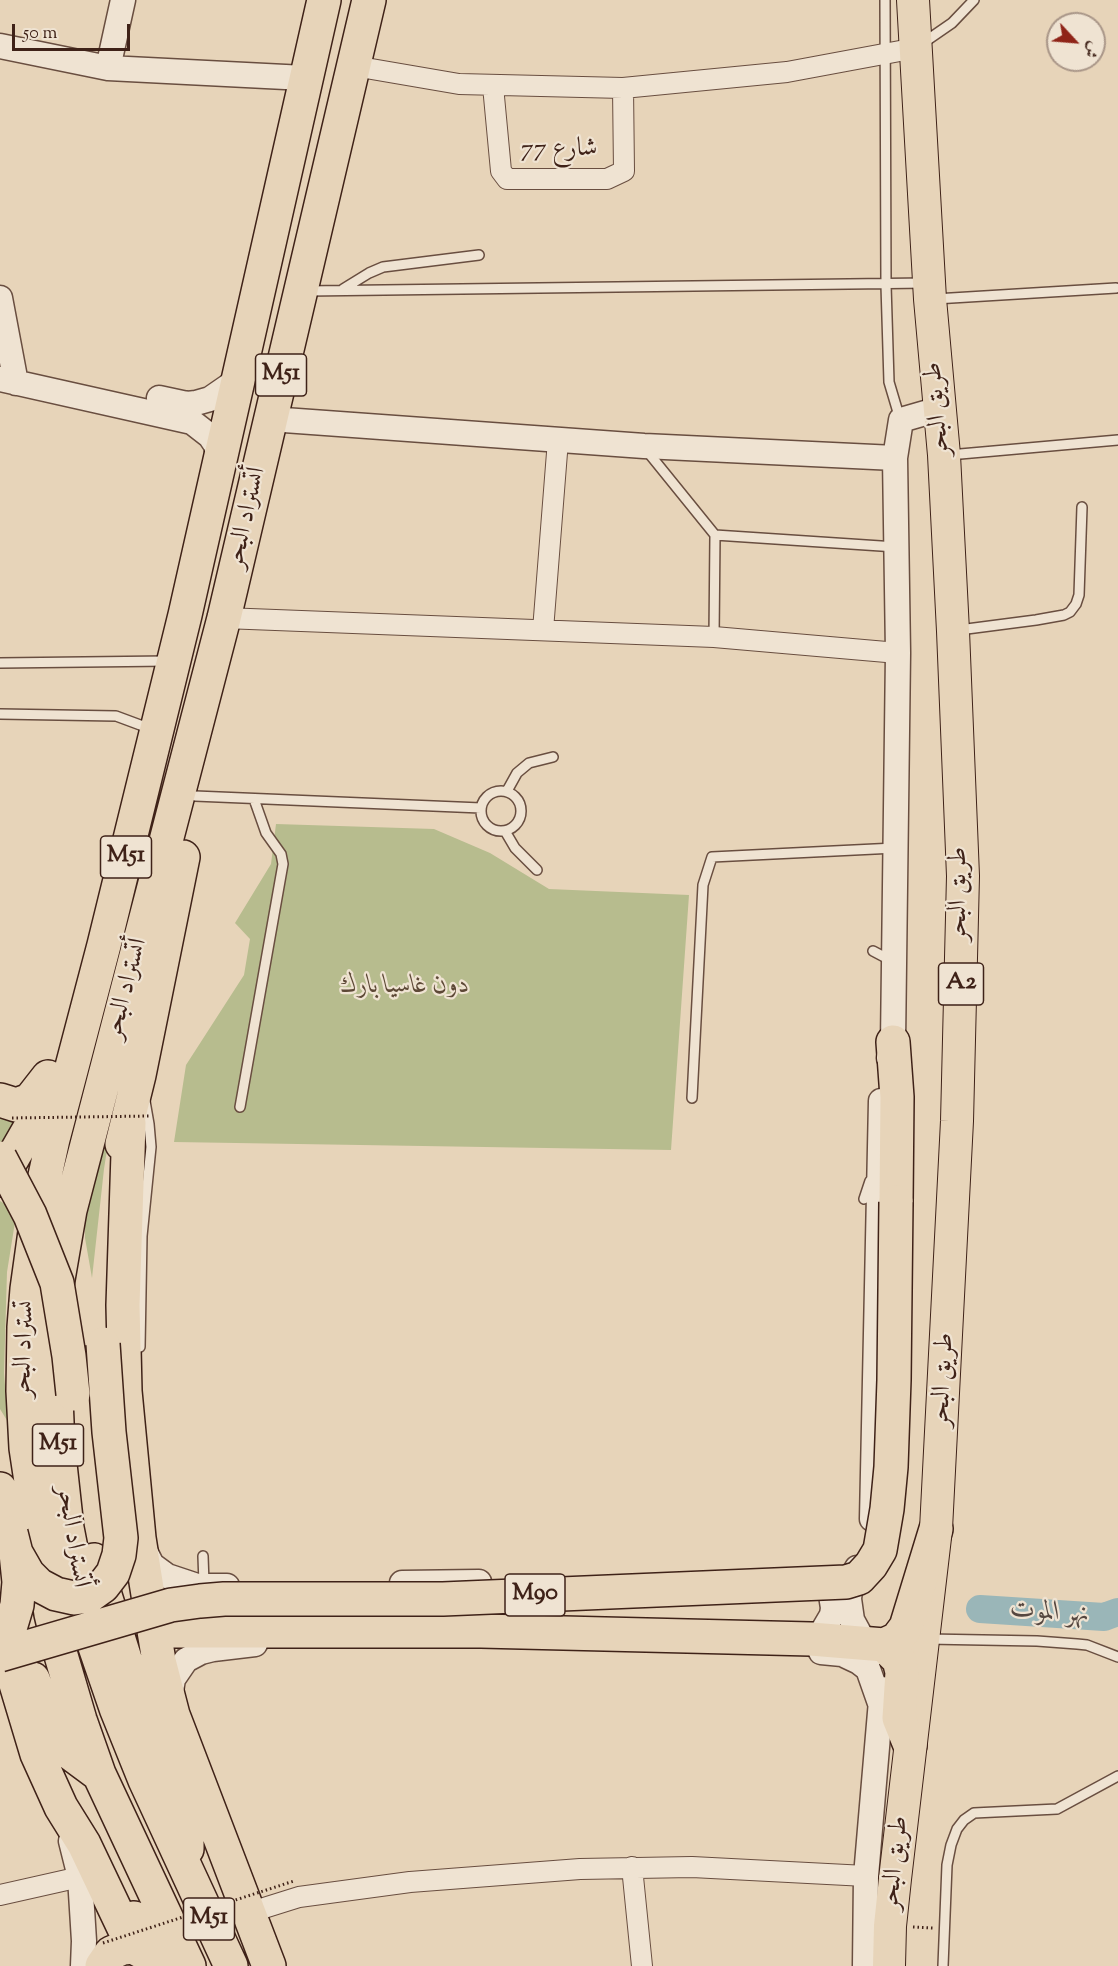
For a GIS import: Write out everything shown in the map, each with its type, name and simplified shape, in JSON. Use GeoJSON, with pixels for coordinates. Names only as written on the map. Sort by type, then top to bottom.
{"type":"FeatureCollection","features":[{"type":"Feature","properties":{"kind":"highway","name":"أتستراد البحر"},"geometry":{"type":"LineString","coordinates":[[63,1098],[104,945],[174,661],[324,0]]}},
{"type":"Feature","properties":{"kind":"highway","name":"أتستراد البحر"},"geometry":{"type":"LineString","coordinates":[[231,1966],[145,1780],[116,1708],[84,1615],[67,1528],[55,1408],[53,1326],[56,1291],[70,1210],[224,618],[369,0]]}},
{"type":"Feature","properties":{"kind":"highway","name":"طريق البحر"},"geometry":{"type":"LineString","coordinates":[[890,1966],[890,1926],[936,1529],[957,1121],[963,876],[944,455],[930,291],[913,0]]}},
{"type":"Feature","properties":{"kind":"highway"},"geometry":{"type":"LineString","coordinates":[[189,748],[195,796],[139,1075],[140,1120],[123,1305],[139,1538],[158,1653],[173,1715],[269,1966]]}},
{"type":"Feature","properties":{"kind":"highway"},"geometry":{"type":"LineString","coordinates":[[0,1180],[46,1100],[104,945]]}},
{"type":"Feature","properties":{"kind":"highway"},"geometry":{"type":"LineString","coordinates":[[852,1574],[859,1578],[871,1565],[880,1550],[891,1467],[880,1201],[897,1097],[893,1042]]}},
{"type":"Feature","properties":{"kind":"highway"},"geometry":{"type":"LineString","coordinates":[[3,1105],[16,1105],[30,1100],[42,1087],[68,1045]]}},
{"type":"Feature","properties":{"kind":"highway","name":"تستراد البحر"},"geometry":{"type":"LineString","coordinates":[[63,1098],[39,1203],[33,1245],[24,1327],[24,1414],[51,1614],[69,1684],[99,1774]]}},
{"type":"Feature","properties":{"kind":"highway"},"geometry":{"type":"LineString","coordinates":[[9,1550],[39,1585],[56,1594],[74,1598],[96,1592],[109,1579],[117,1564],[121,1538],[109,1432],[103,1344],[105,1270],[115,1168],[140,1120]]}},
{"type":"Feature","properties":{"kind":"highway"},"geometry":{"type":"LineString","coordinates":[[0,1158],[24,1202],[57,1283],[73,1394],[83,1518],[96,1568],[125,1659],[187,1818],[186,1872]]}},
{"type":"Feature","properties":{"kind":"highway"},"geometry":{"type":"LineString","coordinates":[[0,1194],[21,1210],[36,1231]]}},
{"type":"Feature","properties":{"kind":"highway"},"geometry":{"type":"LineString","coordinates":[[0,1489],[21,1641],[39,1698],[54,1729],[70,1753],[99,1774]]}},
{"type":"Feature","properties":{"kind":"highway"},"geometry":{"type":"LineString","coordinates":[[0,1675],[115,1641],[158,1631],[481,1631],[810,1639],[874,1644],[897,1639],[906,1627],[936,1529]]}},
{"type":"Feature","properties":{"kind":"highway"},"geometry":{"type":"LineString","coordinates":[[0,1643],[11,1625],[17,1605],[19,1582],[9,1550]]}},
{"type":"Feature","properties":{"kind":"highway","name":"M90"},"geometry":{"type":"LineString","coordinates":[[0,1655],[171,1605],[212,1600],[443,1599],[852,1574]]}},
{"type":"Feature","properties":{"kind":"highway"},"geometry":{"type":"LineString","coordinates":[[0,1631],[15,1729],[84,1844],[131,1956]]}},
{"type":"Feature","properties":{"kind":"highway"},"geometry":{"type":"LineString","coordinates":[[874,1644],[899,1660],[902,1680],[899,1718],[910,1745]]}},
{"type":"Feature","properties":{"kind":"highway"},"geometry":{"type":"LineString","coordinates":[[15,1729],[41,1742],[52,1757],[131,1956]]}},
{"type":"Feature","properties":{"kind":"highway","name":"M51"},"geometry":{"type":"LineString","coordinates":[[99,1774],[189,1966]]}},
{"type":"Feature","properties":{"kind":"street"},"geometry":{"type":"LineString","coordinates":[[108,68],[123,0]]}},
{"type":"Feature","properties":{"kind":"street"},"geometry":{"type":"LineString","coordinates":[[0,46],[108,68],[305,78]]}},
{"type":"Feature","properties":{"kind":"street"},"geometry":{"type":"LineString","coordinates":[[354,66],[449,83],[623,88],[787,72],[916,48]]}},
{"type":"Feature","properties":{"kind":"street","name":"شارع 77"},"geometry":{"type":"LineString","coordinates":[[493,86],[501,171],[507,179],[607,179],[624,171],[623,88]]}},
{"type":"Feature","properties":{"kind":"street"},"geometry":{"type":"LineString","coordinates":[[0,298],[7,373]]}},
{"type":"Feature","properties":{"kind":"street"},"geometry":{"type":"LineString","coordinates":[[7,373],[187,404],[210,399],[239,379]]}},
{"type":"Feature","properties":{"kind":"street"},"geometry":{"type":"LineString","coordinates":[[7,373],[192,422],[202,429],[216,445],[220,466]]}},
{"type":"Feature","properties":{"kind":"street"},"geometry":{"type":"LineString","coordinates":[[865,1966],[866,1876],[883,1679],[874,1644],[852,1620],[849,1599],[852,1574],[865,1553],[872,1532],[879,1153],[882,1091],[893,1042],[883,956],[895,848],[897,653],[895,458],[901,420],[939,410]]}},
{"type":"Feature","properties":{"kind":"street"},"geometry":{"type":"LineString","coordinates":[[270,419],[644,446],[895,458]]}},
{"type":"Feature","properties":{"kind":"street"},"geometry":{"type":"LineString","coordinates":[[543,630],[558,440]]}},
{"type":"Feature","properties":{"kind":"street"},"geometry":{"type":"LineString","coordinates":[[224,618],[714,637],[897,653]]}},
{"type":"Feature","properties":{"kind":"street"},"geometry":{"type":"LineString","coordinates":[[139,1538],[147,1558],[159,1571],[187,1584],[204,1586],[852,1574]]}},
{"type":"Feature","properties":{"kind":"street"},"geometry":{"type":"LineString","coordinates":[[810,1639],[827,1627],[833,1608],[828,1589],[812,1576]]}},
{"type":"Feature","properties":{"kind":"street"},"geometry":{"type":"LineString","coordinates":[[173,1715],[170,1695],[173,1679],[181,1665],[192,1655],[213,1649],[315,1641],[520,1643],[831,1652],[842,1654],[868,1669],[881,1706]]}},
{"type":"Feature","properties":{"kind":"street"},"geometry":{"type":"LineString","coordinates":[[61,1807],[80,1877],[84,1941],[82,1966]]}},
{"type":"Feature","properties":{"kind":"street"},"geometry":{"type":"LineString","coordinates":[[248,1913],[299,1898],[410,1882],[569,1869],[692,1867],[866,1876]]}},
{"type":"Feature","properties":{"kind":"street"},"geometry":{"type":"LineString","coordinates":[[632,1868],[642,1966]]}},
{"type":"Feature","properties":{"kind":"street"},"geometry":{"type":"LineString","coordinates":[[0,1895],[80,1877]]}},
{"type":"Feature","properties":{"kind":"lane"},"geometry":{"type":"LineString","coordinates":[[885,0],[886,285],[889,382],[901,420]]}},
{"type":"Feature","properties":{"kind":"lane"},"geometry":{"type":"LineString","coordinates":[[916,48],[952,23],[974,0]]}},
{"type":"Feature","properties":{"kind":"lane"},"geometry":{"type":"LineString","coordinates":[[341,290],[383,267],[480,255]]}},
{"type":"Feature","properties":{"kind":"lane"},"geometry":{"type":"LineString","coordinates":[[301,291],[886,285],[930,291],[1116,288]]}},
{"type":"Feature","properties":{"kind":"lane"},"geometry":{"type":"LineString","coordinates":[[944,455],[1118,440]]}},
{"type":"Feature","properties":{"kind":"lane"},"geometry":{"type":"LineString","coordinates":[[644,446],[715,535],[714,637]]}},
{"type":"Feature","properties":{"kind":"lane"},"geometry":{"type":"LineString","coordinates":[[953,631],[1036,621],[1070,612],[1079,595],[1082,507]]}},
{"type":"Feature","properties":{"kind":"lane"},"geometry":{"type":"LineString","coordinates":[[715,535],[896,547]]}},
{"type":"Feature","properties":{"kind":"lane"},"geometry":{"type":"LineString","coordinates":[[0,663],[174,661]]}},
{"type":"Feature","properties":{"kind":"lane"},"geometry":{"type":"LineString","coordinates":[[0,714],[116,716],[157,730]]}},
{"type":"Feature","properties":{"kind":"lane"},"geometry":{"type":"LineString","coordinates":[[507,791],[517,773],[529,763],[553,757]]}},
{"type":"Feature","properties":{"kind":"lane"},"geometry":{"type":"LineString","coordinates":[[507,791],[518,799],[522,812],[517,824],[505,831],[493,829],[483,820],[481,808],[483,801],[493,792],[507,791]]}},
{"type":"Feature","properties":{"kind":"lane"},"geometry":{"type":"LineString","coordinates":[[195,796],[481,808]]}},
{"type":"Feature","properties":{"kind":"lane"},"geometry":{"type":"LineString","coordinates":[[240,1107],[283,864],[281,855],[266,834],[254,799]]}},
{"type":"Feature","properties":{"kind":"lane"},"geometry":{"type":"LineString","coordinates":[[505,831],[515,848],[537,870]]}},
{"type":"Feature","properties":{"kind":"lane"},"geometry":{"type":"LineString","coordinates":[[692,1098],[703,885],[712,857],[895,848]]}},
{"type":"Feature","properties":{"kind":"lane"},"geometry":{"type":"LineString","coordinates":[[139,1075],[149,1124],[150,1155],[142,1236],[140,1354]]}},
{"type":"Feature","properties":{"kind":"lane"},"geometry":{"type":"LineString","coordinates":[[879,1153],[880,1201]]}},
{"type":"Feature","properties":{"kind":"lane"},"geometry":{"type":"LineString","coordinates":[[150,1155],[160,1154]]}},
{"type":"Feature","properties":{"kind":"lane"},"geometry":{"type":"LineString","coordinates":[[203,1556],[204,1586]]}},
{"type":"Feature","properties":{"kind":"lane"},"geometry":{"type":"LineString","coordinates":[[922,1639],[1077,1644],[1087,1645],[1118,1657]]}},
{"type":"Feature","properties":{"kind":"lane"},"geometry":{"type":"LineString","coordinates":[[943,1966],[948,1865],[951,1845],[957,1829],[964,1820],[974,1813],[1057,1809],[1118,1776]]}},
{"type":"Feature","properties":{"kind":"path"},"geometry":{"type":"LineString","coordinates":[[3,1105],[140,1120]]}},
{"type":"Feature","properties":{"kind":"path"},"geometry":{"type":"LineString","coordinates":[[131,1956],[294,1881]]}},
{"type":"Feature","properties":{"kind":"path"},"geometry":{"type":"LineString","coordinates":[[890,1926],[944,1928]]}},
{"type":"Feature","properties":{"kind":"green space","name":"دون غاسيا بارك"},"geometry":{"type":"Polygon","coordinates":[[[276,824],[434,829],[490,853],[549,889],[689,895],[671,1150],[174,1142],[186,1065],[244,975],[250,939],[235,923],[271,864],[276,824]]]}},
{"type":"Feature","properties":{"kind":"green space"},"geometry":{"type":"Polygon","coordinates":[[[115,1098],[104,1169],[92,1278],[85,1238],[85,1213],[115,1098]]]}},
{"type":"Feature","properties":{"kind":"green space"},"geometry":{"type":"Polygon","coordinates":[[[0,1106],[21,1111],[0,1158],[0,1106]]]}},
{"type":"Feature","properties":{"kind":"green space"},"geometry":{"type":"Polygon","coordinates":[[[0,1201],[7,1205],[15,1222],[7,1272],[4,1373],[8,1422],[0,1409],[0,1201]]]}},
{"type":"Feature","properties":{"kind":"waterway","name":"نهر الموت"},"geometry":{"type":"LineString","coordinates":[[980,1609],[1104,1617],[1118,1612]]}}]}
